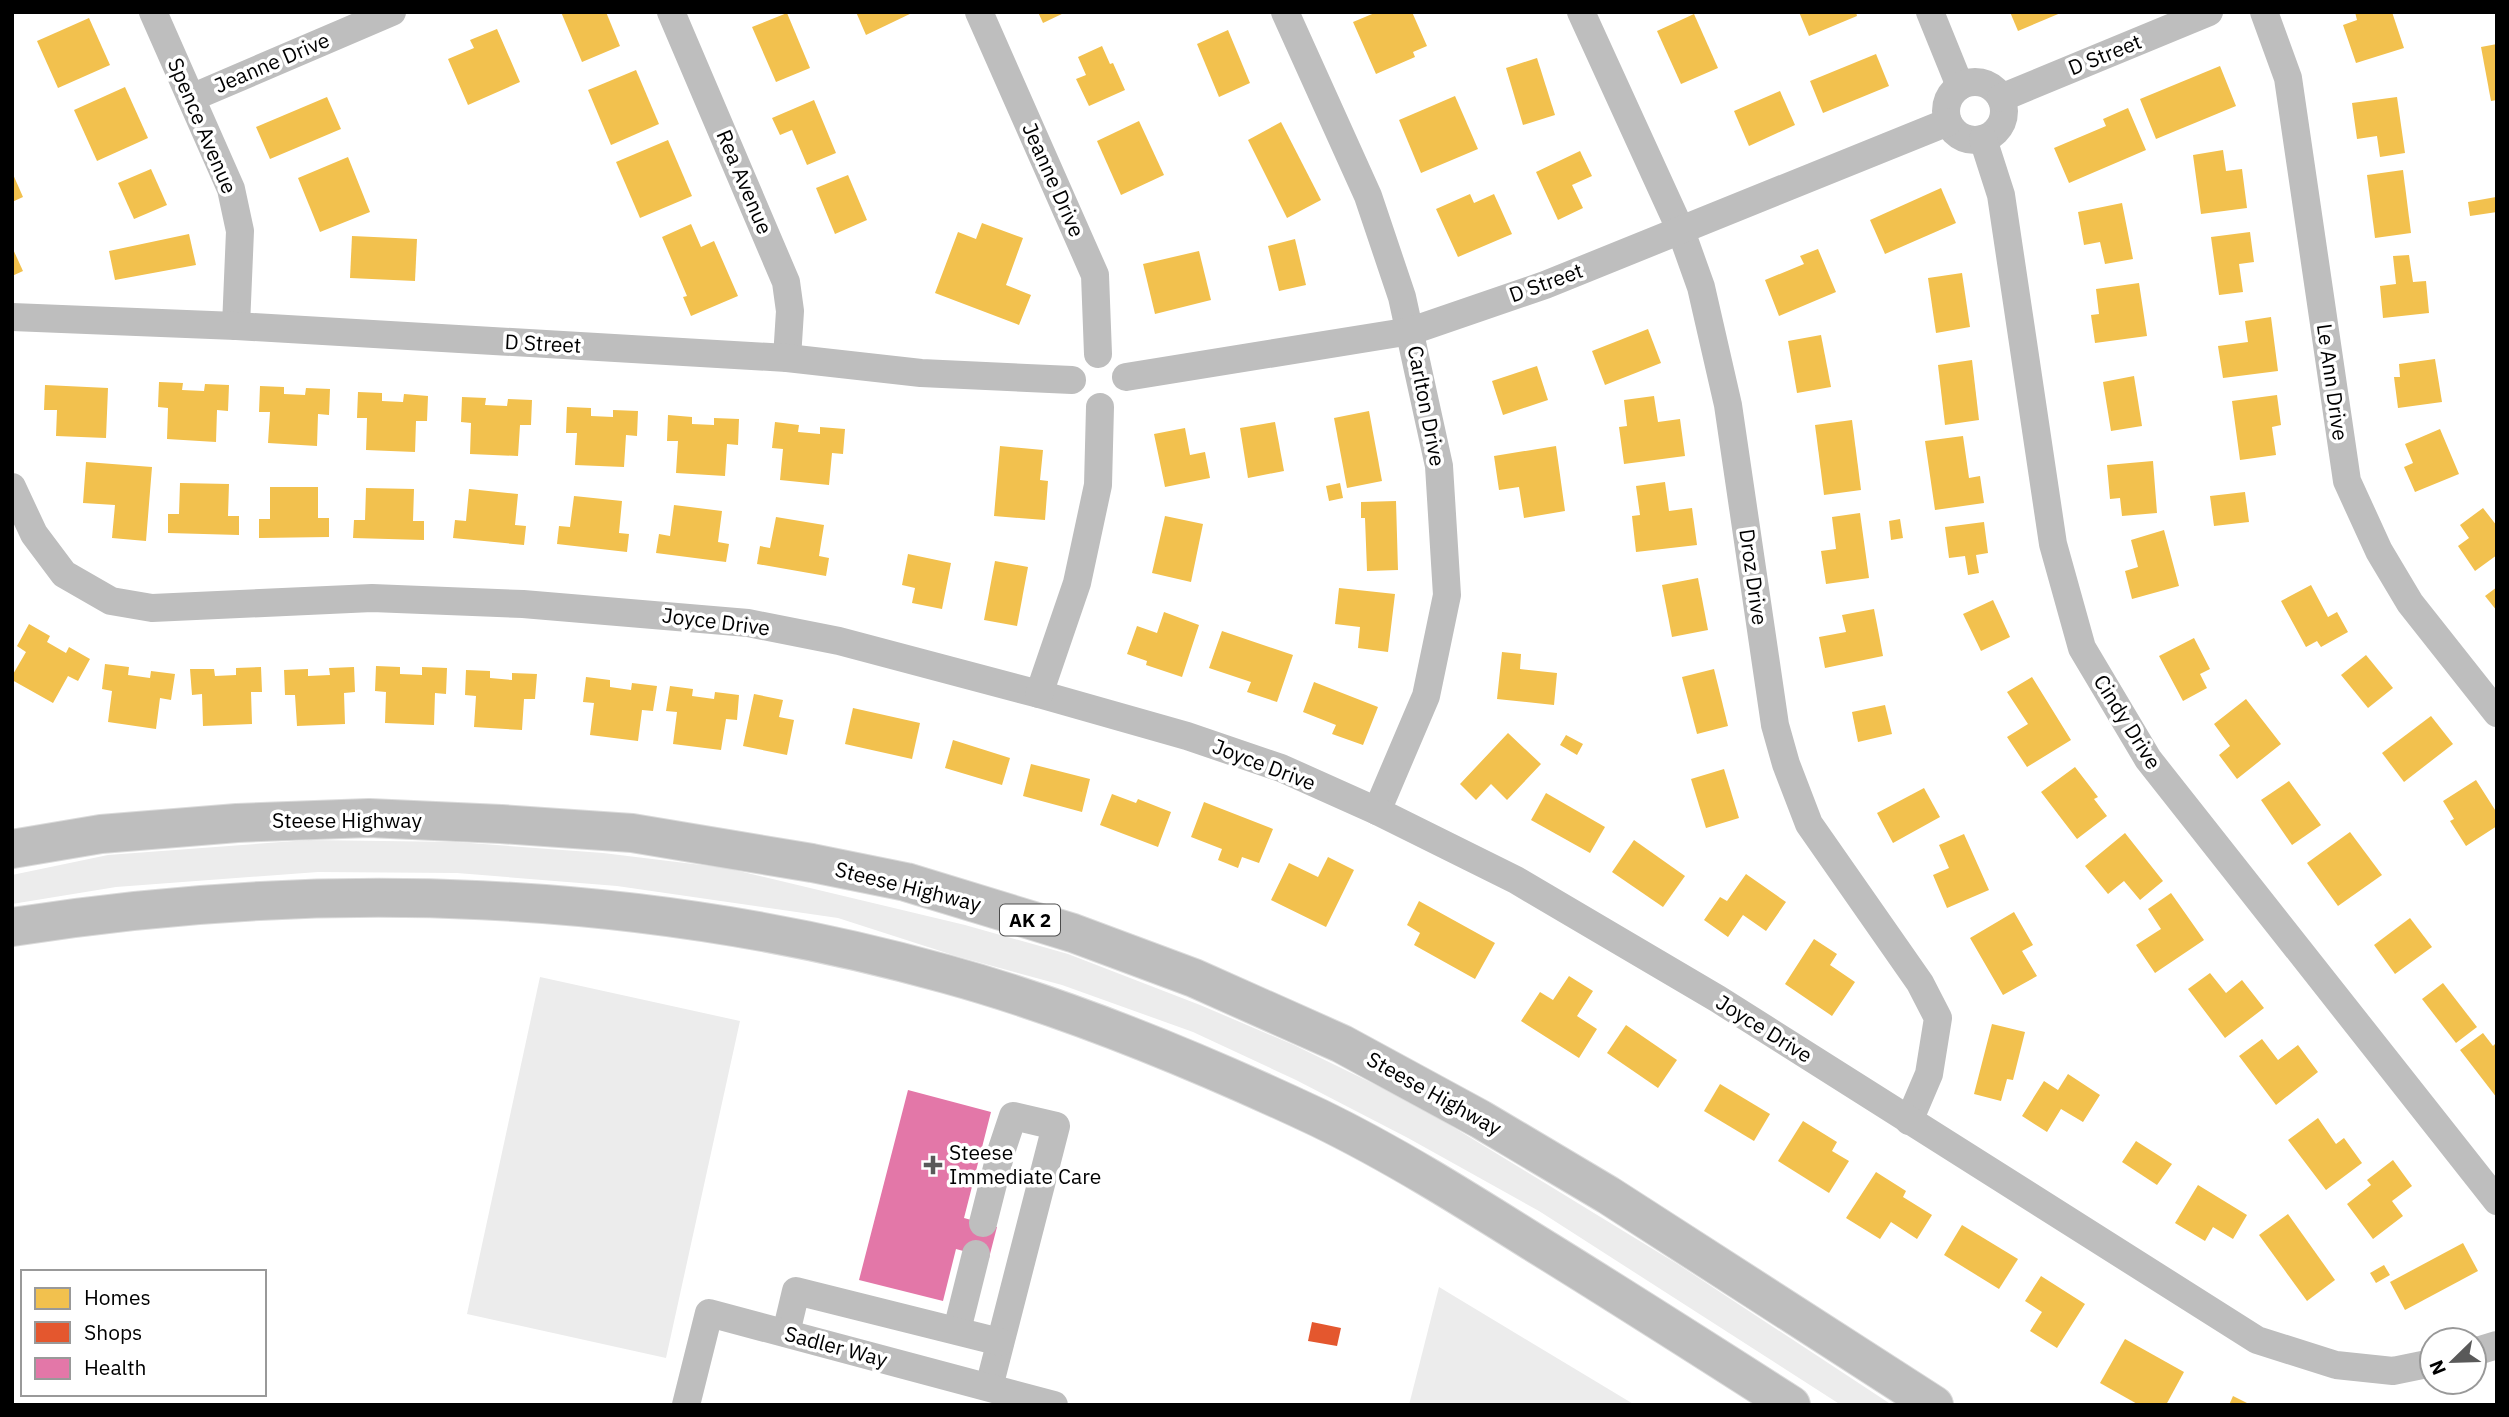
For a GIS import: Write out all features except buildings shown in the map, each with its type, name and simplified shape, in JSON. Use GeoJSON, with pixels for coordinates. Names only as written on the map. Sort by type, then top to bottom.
{"type":"FeatureCollection","features":[{"type":"Feature","properties":{"kind":"highway","name":"Steese Highway"},"geometry":{"type":"LineString","coordinates":[[12,849],[128,832],[237,823],[369,818],[632,833],[812,863],[906,882],[1073,933],[1170,968],[1342,1044],[1480,1119],[1608,1195],[1934,1405]]}},
{"type":"Feature","properties":{"kind":"highway"},"geometry":{"type":"LineString","coordinates":[[12,927],[87,915],[179,906],[313,898],[451,897],[623,910],[789,936],[945,974],[1032,1001],[1155,1047],[1322,1120],[1433,1179],[1791,1405]]}},
{"type":"Feature","properties":{"kind":"street","name":"Spence Avenue"},"geometry":{"type":"LineString","coordinates":[[153,12],[231,189],[240,231],[236,326]]}},
{"type":"Feature","properties":{"kind":"street","name":"Jeanne Drive"},"geometry":{"type":"LineString","coordinates":[[191,98],[392,12]]}},
{"type":"Feature","properties":{"kind":"street","name":"Rea Avenue"},"geometry":{"type":"LineString","coordinates":[[671,12],[786,282],[790,311],[787,358]]}},
{"type":"Feature","properties":{"kind":"street","name":"Jeanne Drive"},"geometry":{"type":"LineString","coordinates":[[979,12],[1095,275],[1098,354]]}},
{"type":"Feature","properties":{"kind":"street","name":"Carlton Drive"},"geometry":{"type":"LineString","coordinates":[[1285,12],[1368,196],[1411,331],[1439,466],[1447,595],[1426,696],[1377,811]]}},
{"type":"Feature","properties":{"kind":"street","name":"Droz Drive"},"geometry":{"type":"LineString","coordinates":[[1581,12],[1681,232],[1701,287],[1728,405],[1775,725],[1786,764],[1810,824],[1920,983],[1938,1018],[1928,1074],[1909,1121]]}},
{"type":"Feature","properties":{"kind":"street"},"geometry":{"type":"LineString","coordinates":[[1930,12],[1960,86]]}},
{"type":"Feature","properties":{"kind":"street","name":"D Street"},"geometry":{"type":"LineString","coordinates":[[2001,98],[2209,12]]}},
{"type":"Feature","properties":{"kind":"street","name":"Le Ann Drive"},"geometry":{"type":"LineString","coordinates":[[2264,12],[2288,78],[2347,481],[2379,551],[2410,603],[2497,713]]}},
{"type":"Feature","properties":{"kind":"street"},"geometry":{"type":"LineString","coordinates":[[1969,83],[1987,85],[2001,98],[2003,108],[1999,127],[1983,139],[1966,139],[1952,130],[1946,114],[1949,98],[1960,86],[1969,83]]}},
{"type":"Feature","properties":{"kind":"street","name":"D Street"},"geometry":{"type":"LineString","coordinates":[[1126,377],[1411,331],[1545,285],[1948,122]]}},
{"type":"Feature","properties":{"kind":"street","name":"Cindy Drive"},"geometry":{"type":"LineString","coordinates":[[1983,139],[2001,195],[2053,544],[2082,648],[2148,759],[2497,1201]]}},
{"type":"Feature","properties":{"kind":"street","name":"D Street"},"geometry":{"type":"LineString","coordinates":[[12,317],[236,326],[787,358],[921,373],[1072,380]]}},
{"type":"Feature","properties":{"kind":"street"},"geometry":{"type":"LineString","coordinates":[[1098,354],[1111,356],[1118,361],[1126,377],[1122,395],[1116,402],[1100,407],[1091,406],[1077,396],[1072,380],[1078,364],[1084,358],[1098,354]]}},
{"type":"Feature","properties":{"kind":"street"},"geometry":{"type":"LineString","coordinates":[[1039,694],[1083,558],[1098,485],[1100,407]]}},
{"type":"Feature","properties":{"kind":"street","name":"Joyce Drive"},"geometry":{"type":"LineString","coordinates":[[12,486],[34,534],[64,573],[111,601],[152,608],[372,598],[523,604],[748,623],[839,641],[1039,694],[1187,736],[1281,768],[1377,811],[1516,880],[1718,999],[2257,1340],[2336,1365],[2393,1371],[2418,1366]]}},
{"type":"Feature","properties":{"kind":"street"},"geometry":{"type":"LineString","coordinates":[[983,1223],[1013,1116],[1056,1126],[989,1387]]}},
{"type":"Feature","properties":{"kind":"street"},"geometry":{"type":"LineString","coordinates":[[957,1330],[976,1254]]}},
{"type":"Feature","properties":{"kind":"street"},"geometry":{"type":"LineString","coordinates":[[786,1334],[796,1291],[1000,1342]]}},
{"type":"Feature","properties":{"kind":"street","name":"Sadler Way"},"geometry":{"type":"LineString","coordinates":[[686,1405],[709,1313],[1054,1405]]}},
{"type":"Feature","properties":{"kind":"shaded area"},"geometry":{"type":"Polygon","coordinates":[[[309,840],[456,842],[603,853],[726,868],[965,925],[1068,954],[1294,1045],[1417,1105],[1679,1265],[1892,1405],[1841,1405],[1539,1211],[1296,1080],[1193,1032],[1062,985],[956,956],[838,918],[617,886],[457,873],[318,872],[116,887],[12,904],[12,875],[108,855],[309,840]]]}},
{"type":"Feature","properties":{"kind":"shaded area"},"geometry":{"type":"Polygon","coordinates":[[[540,977],[740,1021],[666,1358],[467,1314],[540,977]]]}},
{"type":"Feature","properties":{"kind":"shaded area"},"geometry":{"type":"Polygon","coordinates":[[[1439,1287],[1635,1405],[1409,1405],[1439,1287]]]}},
{"type":"Feature","properties":{"kind":"place","name":"Steese Immediate Care"},"geometry":{"type":"Point","coordinates":[933,1165]}}]}
